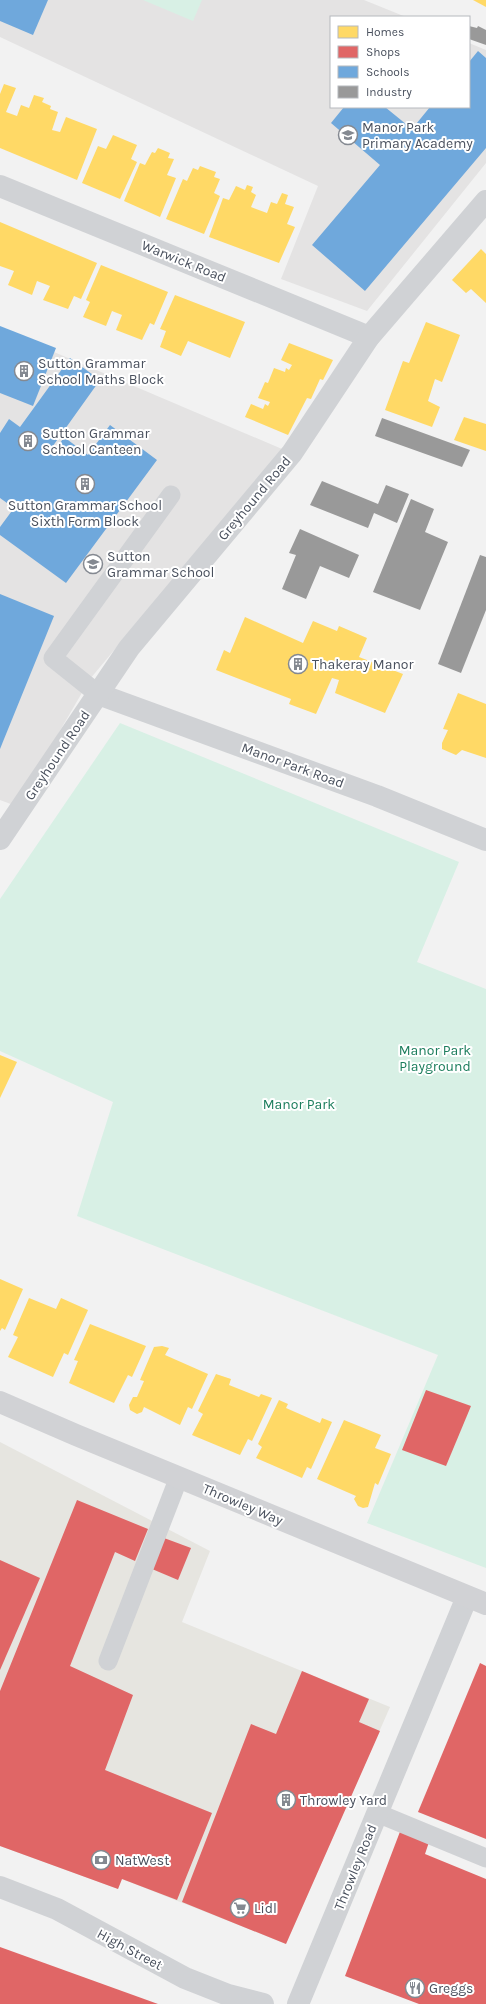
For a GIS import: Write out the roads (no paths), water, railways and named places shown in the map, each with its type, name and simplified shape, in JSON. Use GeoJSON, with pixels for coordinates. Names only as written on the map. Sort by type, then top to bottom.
{"type":"FeatureCollection","features":[{"type":"Feature","properties":{"kind":"main road","name":"Throwley Way"},"geometry":{"type":"LineString","coordinates":[[0,1402],[179,1478],[476,1600]]}},
{"type":"Feature","properties":{"kind":"street","name":"Warwick Road"},"geometry":{"type":"LineString","coordinates":[[0,186],[369,337]]}},
{"type":"Feature","properties":{"kind":"street","name":"Greyhound Road"},"geometry":{"type":"LineString","coordinates":[[0,840],[129,648],[292,453],[369,337],[485,202]]}},
{"type":"Feature","properties":{"kind":"street","name":"Manor Park Road"},"geometry":{"type":"LineString","coordinates":[[98,694],[377,796],[486,840]]}},
{"type":"Feature","properties":{"kind":"street","name":"Throwley Road"},"geometry":{"type":"LineString","coordinates":[[298,2004],[377,1813],[476,1600]]}},
{"type":"Feature","properties":{"kind":"street","name":"High Street"},"geometry":{"type":"LineString","coordinates":[[0,1887],[56,1909],[185,1978],[228,1995],[263,2004]]}},
{"type":"Feature","properties":{"kind":"lane"},"geometry":{"type":"LineString","coordinates":[[98,694],[53,658],[171,495]]}},
{"type":"Feature","properties":{"kind":"lane"},"geometry":{"type":"LineString","coordinates":[[108,1661],[179,1478]]}},
{"type":"Feature","properties":{"kind":"lane"},"geometry":{"type":"LineString","coordinates":[[377,1813],[486,1858]]}},
{"type":"Feature","properties":{"kind":"place","name":"Manor Park Primary Academy"},"geometry":{"type":"Point","coordinates":[348,135]}},
{"type":"Feature","properties":{"kind":"place","name":"Sutton Grammar School Maths Block"},"geometry":{"type":"Point","coordinates":[24,371]}},
{"type":"Feature","properties":{"kind":"place","name":"Sutton Grammar School Canteen"},"geometry":{"type":"Point","coordinates":[28,441]}},
{"type":"Feature","properties":{"kind":"place","name":"Sutton Grammar School Sixth Form Block"},"geometry":{"type":"Point","coordinates":[85,484]}},
{"type":"Feature","properties":{"kind":"place","name":"Sutton Grammar School"},"geometry":{"type":"Point","coordinates":[93,564]}},
{"type":"Feature","properties":{"kind":"place","name":"Thakeray Manor"},"geometry":{"type":"Point","coordinates":[298,664]}},
{"type":"Feature","properties":{"kind":"place","name":"Throwley Yard"},"geometry":{"type":"Point","coordinates":[286,1800]}},
{"type":"Feature","properties":{"kind":"place","name":"NatWest"},"geometry":{"type":"Point","coordinates":[101,1860]}},
{"type":"Feature","properties":{"kind":"place","name":"Lidl"},"geometry":{"type":"Point","coordinates":[240,1908]}},
{"type":"Feature","properties":{"kind":"place","name":"Greggs"},"geometry":{"type":"Point","coordinates":[415,1988]}},
{"type":"Feature","properties":{"kind":"park label","name":"Manor Park Playground"},"geometry":{"type":"Point","coordinates":[435,1058]}},
{"type":"Feature","properties":{"kind":"park label","name":"Manor Park"},"geometry":{"type":"Point","coordinates":[299,1104]}}]}
